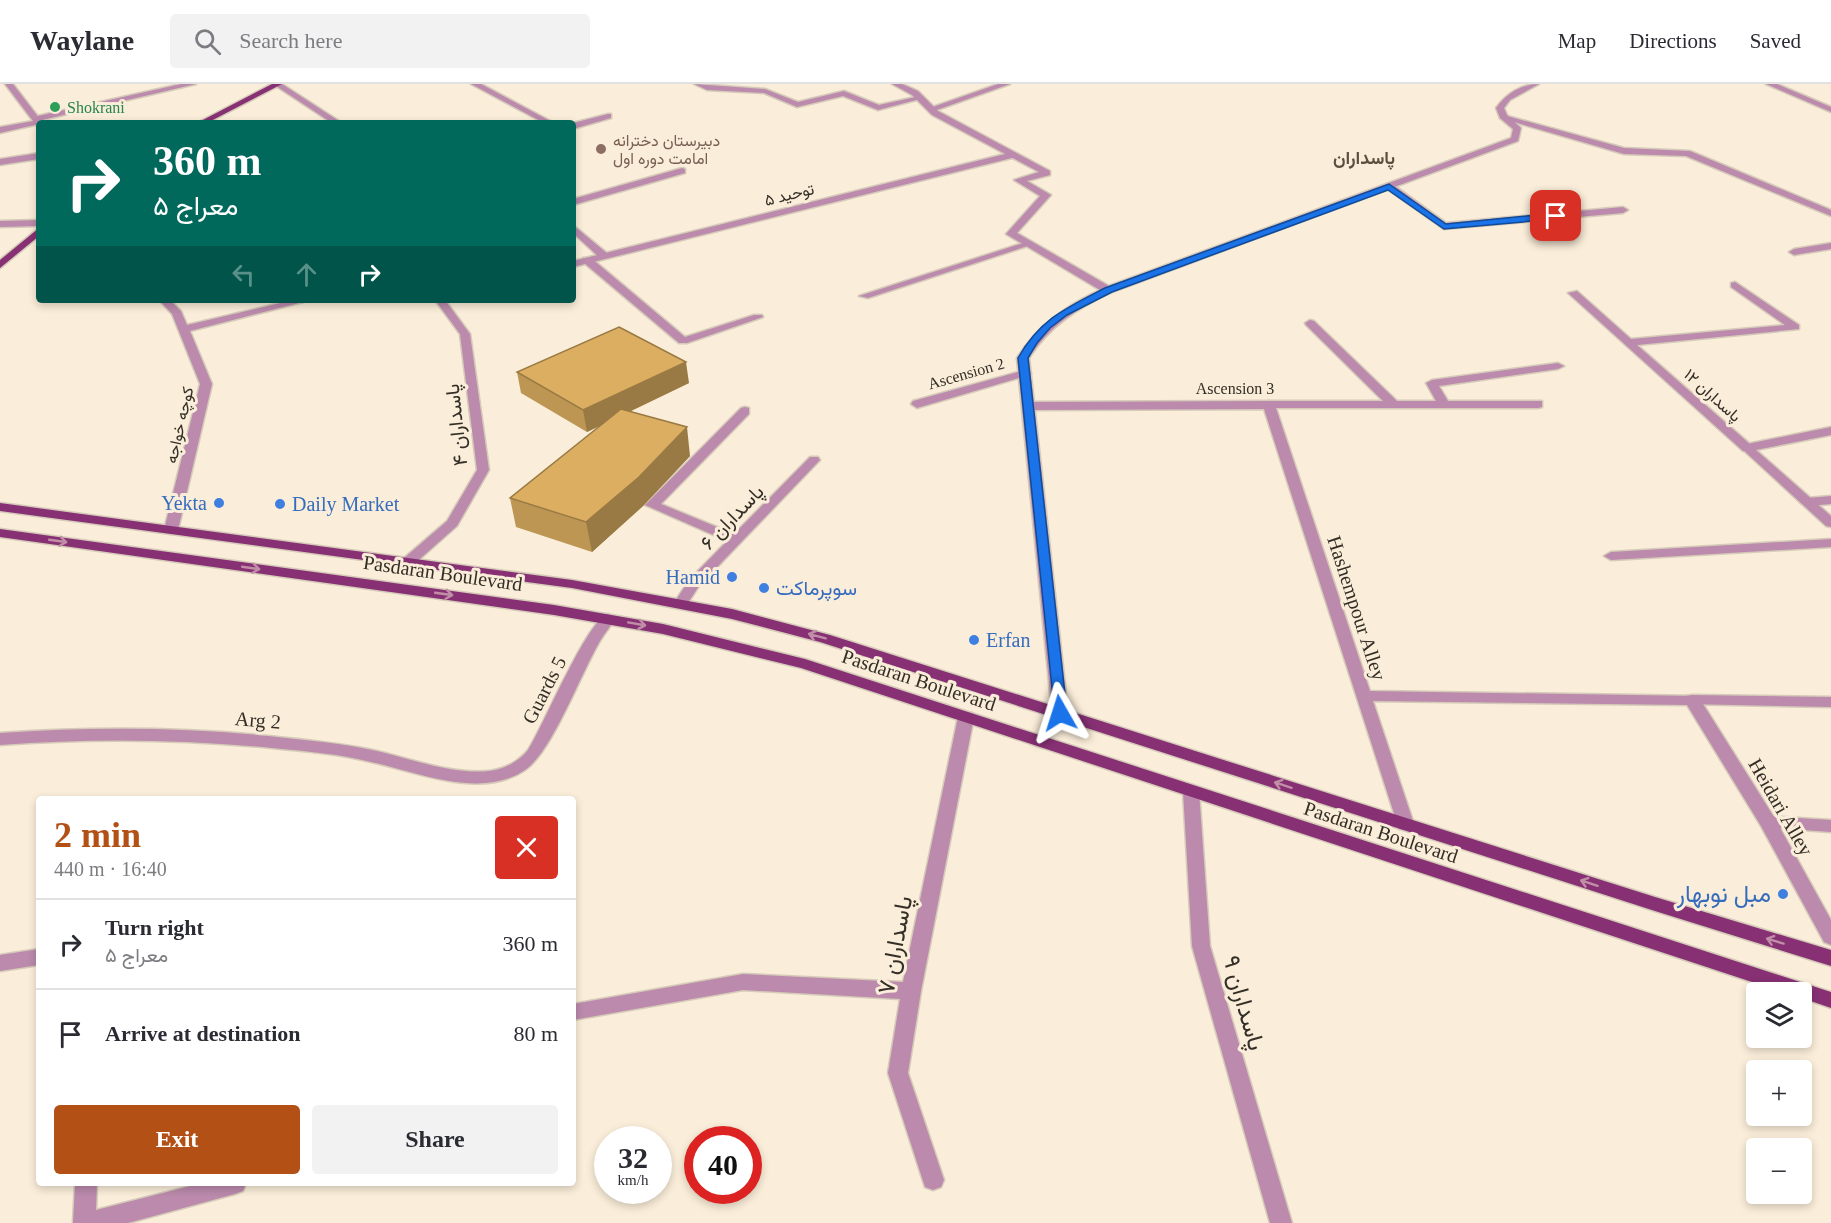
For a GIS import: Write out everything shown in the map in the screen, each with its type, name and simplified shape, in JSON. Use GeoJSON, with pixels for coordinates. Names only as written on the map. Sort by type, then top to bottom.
{"type":"FeatureCollection","features":[{"type":"Feature","properties":{"kind":"main road"},"geometry":{"type":"LineString","coordinates":[[207,120],[278,84]]}},
{"type":"Feature","properties":{"kind":"main road"},"geometry":{"type":"LineString","coordinates":[[0,265],[36,234]]}},
{"type":"Feature","properties":{"kind":"main road","name":"Pasdaran Boulevard"},"geometry":{"type":"LineString","coordinates":[[0,507],[572,584],[681,603],[825,638],[1831,958]]}},
{"type":"Feature","properties":{"kind":"main road","name":"Pasdaran Boulevard"},"geometry":{"type":"LineString","coordinates":[[0,533],[554,610],[713,640],[805,664],[1831,1000]]}},
{"type":"Feature","properties":{"kind":"street"},"geometry":{"type":"LineString","coordinates":[[9,84],[37,120]]}},
{"type":"Feature","properties":{"kind":"street"},"geometry":{"type":"LineString","coordinates":[[42,120],[192,84]]}},
{"type":"Feature","properties":{"kind":"street"},"geometry":{"type":"LineString","coordinates":[[278,84],[333,120]]}},
{"type":"Feature","properties":{"kind":"street"},"geometry":{"type":"LineString","coordinates":[[475,84],[544,120]]}},
{"type":"Feature","properties":{"kind":"street"},"geometry":{"type":"LineString","coordinates":[[698,84],[707,88],[765,91],[796,105],[844,93],[878,108],[920,98]]}},
{"type":"Feature","properties":{"kind":"street"},"geometry":{"type":"LineString","coordinates":[[896,84],[915,93],[931,109],[1047,172],[1019,180],[1046,195],[1011,234],[1108,290]]}},
{"type":"Feature","properties":{"kind":"street"},"geometry":{"type":"LineString","coordinates":[[931,109],[1006,84]]}},
{"type":"Feature","properties":{"kind":"street"},"geometry":{"type":"LineString","coordinates":[[1060,713],[1023,358],[1033,342],[1046,326],[1064,312],[1108,290],[1515,139],[1517,128],[1503,116],[1500,108],[1507,98],[1535,84]]}},
{"type":"Feature","properties":{"kind":"street"},"geometry":{"type":"LineString","coordinates":[[1770,84],[1831,110]]}},
{"type":"Feature","properties":{"kind":"street"},"geometry":{"type":"LineString","coordinates":[[576,125],[608,116]]}},
{"type":"Feature","properties":{"kind":"street"},"geometry":{"type":"LineString","coordinates":[[1503,116],[1624,151],[1687,153],[1831,213]]}},
{"type":"Feature","properties":{"kind":"street"},"geometry":{"type":"LineString","coordinates":[[0,130],[36,121]]}},
{"type":"Feature","properties":{"kind":"street","name":"توحید ۵"},"geometry":{"type":"LineString","coordinates":[[576,263],[1013,154]]}},
{"type":"Feature","properties":{"kind":"street"},"geometry":{"type":"LineString","coordinates":[[0,162],[36,156]]}},
{"type":"Feature","properties":{"kind":"street"},"geometry":{"type":"LineString","coordinates":[[576,201],[682,171]]}},
{"type":"Feature","properties":{"kind":"street"},"geometry":{"type":"LineString","coordinates":[[1389,186],[1444,226],[1623,210]]}},
{"type":"Feature","properties":{"kind":"street"},"geometry":{"type":"LineString","coordinates":[[0,224],[36,223]]}},
{"type":"Feature","properties":{"kind":"street"},"geometry":{"type":"LineString","coordinates":[[576,231],[604,256]]}},
{"type":"Feature","properties":{"kind":"street"},"geometry":{"type":"LineString","coordinates":[[864,296],[1029,244]]}},
{"type":"Feature","properties":{"kind":"street"},"geometry":{"type":"LineString","coordinates":[[1794,252],[1831,246]]}},
{"type":"Feature","properties":{"kind":"street"},"geometry":{"type":"LineString","coordinates":[[587,260],[683,341],[758,317]]}},
{"type":"Feature","properties":{"kind":"street"},"geometry":{"type":"LineString","coordinates":[[1629,342],[1795,327],[1735,285]]}},
{"type":"Feature","properties":{"kind":"street","name":"پاسداران ۱۲"},"geometry":{"type":"LineString","coordinates":[[1573,293],[1831,523]]}},
{"type":"Feature","properties":{"kind":"street","name":"کوچه خواجه"},"geometry":{"type":"LineString","coordinates":[[167,303],[177,313],[206,384],[171,530]]}},
{"type":"Feature","properties":{"kind":"street"},"geometry":{"type":"LineString","coordinates":[[183,329],[293,303]]}},
{"type":"Feature","properties":{"kind":"street","name":"پاسداران ۴"},"geometry":{"type":"LineString","coordinates":[[408,562],[452,523],[483,470],[465,334],[443,303]]}},
{"type":"Feature","properties":{"kind":"street"},"geometry":{"type":"LineString","coordinates":[[1310,323],[1393,404]]}},
{"type":"Feature","properties":{"kind":"street"},"geometry":{"type":"LineString","coordinates":[[1443,403],[1432,383],[1558,366]]}},
{"type":"Feature","properties":{"kind":"street","name":"Ascension 2"},"geometry":{"type":"LineString","coordinates":[[917,404],[1025,373]]}},
{"type":"Feature","properties":{"kind":"street","name":"Ascension 3"},"geometry":{"type":"LineString","coordinates":[[1028,406],[1538,404]]}},
{"type":"Feature","properties":{"kind":"street","name":"Hashempour Alley"},"geometry":{"type":"LineString","coordinates":[[1269,405],[1405,824]]}},
{"type":"Feature","properties":{"kind":"street"},"geometry":{"type":"LineString","coordinates":[[736,540],[652,505],[745,411]]}},
{"type":"Feature","properties":{"kind":"street"},"geometry":{"type":"LineString","coordinates":[[1747,448],[1831,431]]}},
{"type":"Feature","properties":{"kind":"street","name":"پاسداران ۶"},"geometry":{"type":"LineString","coordinates":[[681,603],[694,583],[814,460]]}},
{"type":"Feature","properties":{"kind":"street"},"geometry":{"type":"LineString","coordinates":[[1807,502],[1831,500]]}},
{"type":"Feature","properties":{"kind":"street"},"geometry":{"type":"LineString","coordinates":[[1611,556],[1831,543]]}},
{"type":"Feature","properties":{"kind":"street","name":"Guards 5"},"geometry":{"type":"LineString","coordinates":[[510,772],[534,756],[593,640],[608,619]]}},
{"type":"Feature","properties":{"kind":"street"},"geometry":{"type":"LineString","coordinates":[[1363,696],[1831,702]]}},
{"type":"Feature","properties":{"kind":"street","name":"Heidari Alley"},"geometry":{"type":"LineString","coordinates":[[1692,700],[1768,822],[1831,937]]}},
{"type":"Feature","properties":{"kind":"street","name":"پاسداران ۷"},"geometry":{"type":"LineString","coordinates":[[933,1180],[898,1073],[911,990],[966,717]]}},
{"type":"Feature","properties":{"kind":"street","name":"Arg 2"},"geometry":{"type":"LineString","coordinates":[[0,739],[123,734],[236,738],[345,751],[478,777],[510,772]]}},
{"type":"Feature","properties":{"kind":"street","name":"پاسداران ۹"},"geometry":{"type":"LineString","coordinates":[[1191,792],[1201,946],[1281,1223]]}},
{"type":"Feature","properties":{"kind":"street"},"geometry":{"type":"LineString","coordinates":[[1768,822],[1831,826]]}},
{"type":"Feature","properties":{"kind":"street"},"geometry":{"type":"LineString","coordinates":[[0,963],[36,957]]}},
{"type":"Feature","properties":{"kind":"street"},"geometry":{"type":"LineString","coordinates":[[576,1011],[743,982],[911,990]]}},
{"type":"Feature","properties":{"kind":"street"},"geometry":{"type":"LineString","coordinates":[[86,1186],[86,1223],[226,1186]]}},
{"type":"Feature","properties":{"kind":"building"},"geometry":{"type":"Polygon","coordinates":[[[619,327],[686,362],[583,410],[517,372],[619,327]]]}},
{"type":"Feature","properties":{"kind":"building"},"geometry":{"type":"Polygon","coordinates":[[[621,409],[687,427],[639,477],[586,522],[510,498],[621,409]]]}},
{"type":"Feature","properties":{"kind":"place","name":"Shokrani"},"geometry":{"type":"Point","coordinates":[55,107]}},
{"type":"Feature","properties":{"kind":"place","name":"دبیرستان دخترانه امامت دوره اول"},"geometry":{"type":"Point","coordinates":[601,149]}},
{"type":"Feature","properties":{"kind":"place","name":"Yekta"},"geometry":{"type":"Point","coordinates":[219,503]}},
{"type":"Feature","properties":{"kind":"place","name":"Daily Market"},"geometry":{"type":"Point","coordinates":[280,504]}},
{"type":"Feature","properties":{"kind":"place","name":"Hamid"},"geometry":{"type":"Point","coordinates":[732,577]}},
{"type":"Feature","properties":{"kind":"place","name":"سوپرماکت"},"geometry":{"type":"Point","coordinates":[764,588]}},
{"type":"Feature","properties":{"kind":"place","name":"Erfan"},"geometry":{"type":"Point","coordinates":[974,640]}},
{"type":"Feature","properties":{"kind":"place","name":"مبل نوبهار"},"geometry":{"type":"Point","coordinates":[1783,894]}},
{"type":"Feature","properties":{"kind":"district","name":"پاسداران"},"geometry":{"type":"Point","coordinates":[1364,158]}},
{"type":"Feature","properties":{"kind":"route"},"geometry":{"type":"LineString","coordinates":[[1060,713],[1023,358],[1046,326],[1084,300],[1108,290],[1389,186],[1444,226],[1556,216]]}}]}
